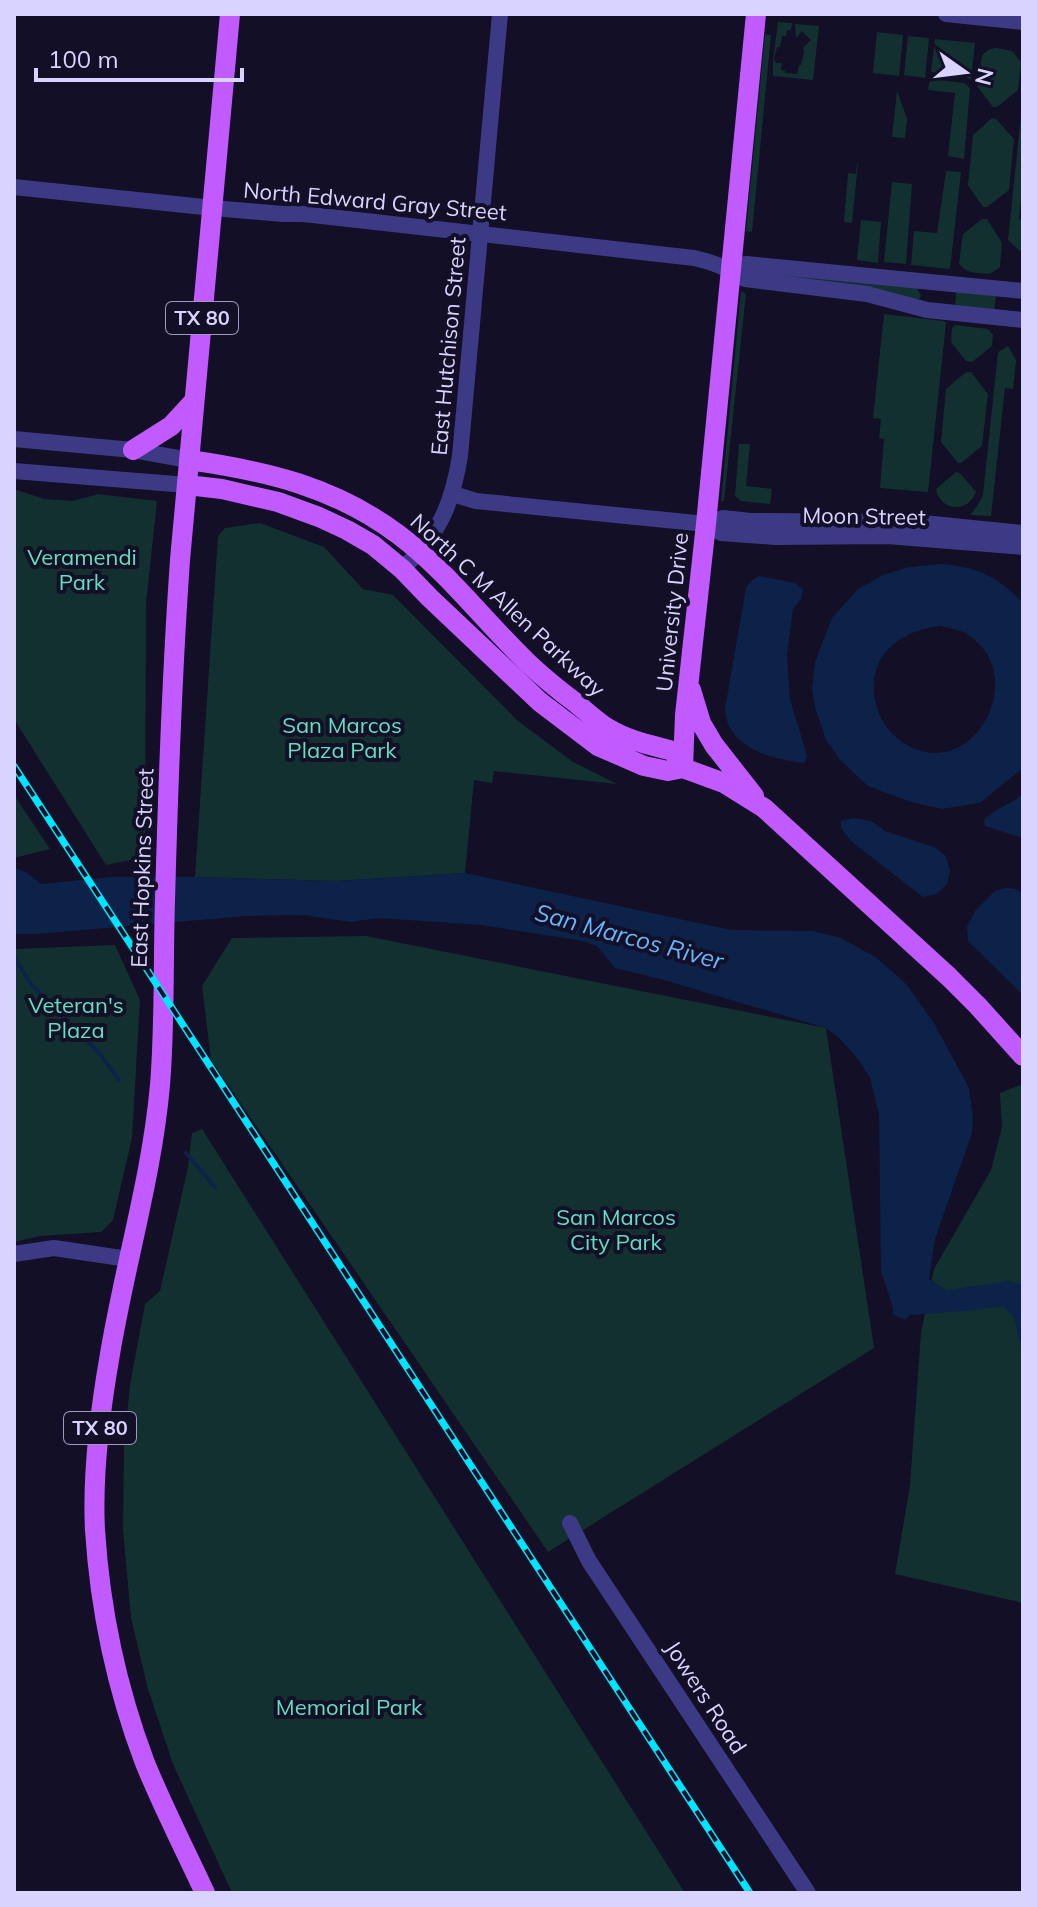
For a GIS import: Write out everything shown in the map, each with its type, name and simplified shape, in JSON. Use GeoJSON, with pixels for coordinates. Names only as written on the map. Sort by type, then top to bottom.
{"type":"FeatureCollection","features":[{"type":"Feature","properties":{"kind":"main road","name":"East Hopkins Street"},"geometry":{"type":"LineString","coordinates":[[205,1893],[145,1763],[128,1711],[113,1654],[95,1530],[96,1466],[104,1389],[128,1259],[149,1168],[159,1087],[175,622],[230,14]]}},
{"type":"Feature","properties":{"kind":"main road","name":"University Drive"},"geometry":{"type":"LineString","coordinates":[[683,768],[688,682],[756,14]]}},
{"type":"Feature","properties":{"kind":"main road"},"geometry":{"type":"LineString","coordinates":[[133,450],[171,426],[194,401]]}},
{"type":"Feature","properties":{"kind":"main road","name":"North C M Allen Parkway"},"geometry":{"type":"LineString","coordinates":[[187,485],[278,502],[347,530],[373,545],[402,569],[540,702],[598,746],[644,766],[668,771],[683,768],[673,751],[633,740],[608,729],[527,662],[450,579],[420,552],[370,515],[287,478],[189,460]]}},
{"type":"Feature","properties":{"kind":"main road"},"geometry":{"type":"LineString","coordinates":[[319,517],[329,495]]}},
{"type":"Feature","properties":{"kind":"main road"},"geometry":{"type":"LineString","coordinates":[[463,629],[481,613]]}},
{"type":"Feature","properties":{"kind":"main road"},"geometry":{"type":"LineString","coordinates":[[688,682],[701,723],[711,741],[764,808],[949,977],[1023,1056]]}},
{"type":"Feature","properties":{"kind":"main road"},"geometry":{"type":"LineString","coordinates":[[683,768],[724,783],[764,808]]}},
{"type":"Feature","properties":{"kind":"street","name":"East Hutchison Street"},"geometry":{"type":"LineString","coordinates":[[402,569],[420,552],[443,518],[453,494],[460,456],[500,14]]}},
{"type":"Feature","properties":{"kind":"street"},"geometry":{"type":"LineString","coordinates":[[946,14],[1006,17],[1023,22]]}},
{"type":"Feature","properties":{"kind":"street","name":"North Edward Gray Street"},"geometry":{"type":"LineString","coordinates":[[14,187],[213,208],[304,214],[694,258],[714,262],[745,279],[867,294],[927,310],[1023,320]]}},
{"type":"Feature","properties":{"kind":"street"},"geometry":{"type":"LineString","coordinates":[[730,269],[746,264],[1023,291]]}},
{"type":"Feature","properties":{"kind":"street"},"geometry":{"type":"LineString","coordinates":[[927,281],[933,286],[936,296],[927,310]]}},
{"type":"Feature","properties":{"kind":"street","name":"North C M Allen Parkway"},"geometry":{"type":"LineString","coordinates":[[14,439],[133,450],[189,460]]}},
{"type":"Feature","properties":{"kind":"street","name":"North C M Allen Parkway"},"geometry":{"type":"LineString","coordinates":[[14,471],[187,485]]}},
{"type":"Feature","properties":{"kind":"street","name":"Moon Street"},"geometry":{"type":"LineString","coordinates":[[453,494],[476,501],[706,524],[723,518],[751,521],[913,522],[1023,533]]}},
{"type":"Feature","properties":{"kind":"street","name":"Moon Street"},"geometry":{"type":"LineString","coordinates":[[706,524],[721,533],[776,537],[887,536],[1023,547]]}},
{"type":"Feature","properties":{"kind":"street"},"geometry":{"type":"LineString","coordinates":[[14,1254],[54,1248],[128,1259]]}},
{"type":"Feature","properties":{"kind":"street","name":"Jowers Road"},"geometry":{"type":"LineString","coordinates":[[570,1523],[589,1561],[808,1893]]}},
{"type":"Feature","properties":{"kind":"green space"},"geometry":{"type":"Polygon","coordinates":[[[778,22],[792,23],[791,30],[782,36],[774,59],[776,63],[782,63],[781,70],[785,73],[797,74],[803,48],[811,40],[802,31],[796,38],[795,24],[819,26],[813,80],[773,76],[773,60],[778,22]]]}},
{"type":"Feature","properties":{"kind":"green space"},"geometry":{"type":"Polygon","coordinates":[[[877,32],[903,35],[899,76],[873,73],[877,32]]]}},
{"type":"Feature","properties":{"kind":"green space"},"geometry":{"type":"Polygon","coordinates":[[[765,34],[771,35],[752,232],[746,231],[765,34]]]}},
{"type":"Feature","properties":{"kind":"green space"},"geometry":{"type":"Polygon","coordinates":[[[908,36],[929,38],[925,78],[904,75],[908,36]]]}},
{"type":"Feature","properties":{"kind":"green space"},"geometry":{"type":"Polygon","coordinates":[[[935,39],[975,43],[971,80],[960,74],[931,72],[935,39]]]}},
{"type":"Feature","properties":{"kind":"green space"},"geometry":{"type":"Polygon","coordinates":[[[997,48],[1012,51],[1021,62],[1018,90],[993,107],[977,86],[982,55],[997,48]]]}},
{"type":"Feature","properties":{"kind":"green space"},"geometry":{"type":"Polygon","coordinates":[[[930,79],[964,83],[970,89],[964,159],[948,156],[955,93],[928,90],[930,79]]]}},
{"type":"Feature","properties":{"kind":"green space"},"geometry":{"type":"Polygon","coordinates":[[[897,91],[907,119],[905,138],[892,137],[897,91]]]}},
{"type":"Feature","properties":{"kind":"green space"},"geometry":{"type":"Polygon","coordinates":[[[1023,96],[1023,180],[1019,219],[1023,220],[1023,247],[1020,251],[1008,240],[1023,96]]]}},
{"type":"Feature","properties":{"kind":"green space"},"geometry":{"type":"Polygon","coordinates":[[[992,118],[1014,139],[1009,190],[983,207],[968,185],[973,135],[992,118]]]}},
{"type":"Feature","properties":{"kind":"green space"},"geometry":{"type":"Polygon","coordinates":[[[857,163],[852,223],[844,222],[848,173],[856,174],[857,163]]]}},
{"type":"Feature","properties":{"kind":"green space"},"geometry":{"type":"Polygon","coordinates":[[[946,171],[961,172],[950,269],[911,265],[914,231],[937,233],[946,171]]]}},
{"type":"Feature","properties":{"kind":"green space"},"geometry":{"type":"Polygon","coordinates":[[[892,182],[912,184],[906,264],[884,262],[892,182]]]}},
{"type":"Feature","properties":{"kind":"green space"},"geometry":{"type":"Polygon","coordinates":[[[982,219],[987,219],[1002,243],[1000,267],[990,274],[969,271],[959,263],[963,234],[982,219]]]}},
{"type":"Feature","properties":{"kind":"green space"},"geometry":{"type":"Polygon","coordinates":[[[861,220],[881,222],[878,263],[857,260],[861,220]]]}},
{"type":"Feature","properties":{"kind":"green space"},"geometry":{"type":"Polygon","coordinates":[[[770,272],[917,288],[921,296],[918,301],[769,276],[770,272]]]}},
{"type":"Feature","properties":{"kind":"green space"},"geometry":{"type":"Polygon","coordinates":[[[741,291],[746,294],[724,501],[721,501],[741,291]]]}},
{"type":"Feature","properties":{"kind":"green space"},"geometry":{"type":"Polygon","coordinates":[[[956,292],[996,296],[994,311],[955,307],[956,292]]]}},
{"type":"Feature","properties":{"kind":"green space"},"geometry":{"type":"Polygon","coordinates":[[[884,314],[946,323],[928,492],[880,488],[884,439],[879,438],[881,419],[873,418],[884,314]]]}},
{"type":"Feature","properties":{"kind":"green space"},"geometry":{"type":"Polygon","coordinates":[[[955,325],[988,329],[993,335],[992,346],[972,362],[966,361],[951,342],[955,325]]]}},
{"type":"Feature","properties":{"kind":"green space"},"geometry":{"type":"Polygon","coordinates":[[[1008,346],[1016,360],[1013,389],[1005,388],[991,516],[970,515],[983,495],[998,352],[1008,346]]]}},
{"type":"Feature","properties":{"kind":"green space"},"geometry":{"type":"Polygon","coordinates":[[[966,372],[971,372],[988,394],[982,446],[958,463],[941,442],[946,389],[966,372]]]}},
{"type":"Feature","properties":{"kind":"green space"},"geometry":{"type":"Polygon","coordinates":[[[739,444],[750,444],[746,486],[772,489],[770,504],[741,501],[735,496],[739,444]]]}},
{"type":"Feature","properties":{"kind":"green space"},"geometry":{"type":"Polygon","coordinates":[[[956,472],[976,492],[961,507],[943,502],[936,489],[956,472]]]}},
{"type":"Feature","properties":{"kind":"green space","name":"Veramendi Park"},"geometry":{"type":"Polygon","coordinates":[[[14,489],[44,499],[73,501],[98,494],[157,501],[146,604],[145,857],[106,865],[14,719],[14,489]]]}},
{"type":"Feature","properties":{"kind":"green space","name":"San Marcos Plaza Park"},"geometry":{"type":"Polygon","coordinates":[[[260,523],[324,547],[363,589],[393,595],[518,721],[573,762],[617,784],[494,771],[492,783],[474,780],[465,873],[336,881],[195,877],[218,536],[225,528],[260,523]]]}},
{"type":"Feature","properties":{"kind":"green space"},"geometry":{"type":"Polygon","coordinates":[[[14,795],[50,849],[14,858],[14,795]]]}},
{"type":"Feature","properties":{"kind":"green space","name":"San Marcos City Park"},"geometry":{"type":"Polygon","coordinates":[[[366,936],[826,1028],[874,1348],[548,1552],[211,1060],[202,986],[232,938],[366,936]]]}},
{"type":"Feature","properties":{"kind":"green space","name":"Veteran's Plaza"},"geometry":{"type":"Polygon","coordinates":[[[115,945],[140,1000],[132,1138],[113,1220],[101,1232],[40,1236],[14,1242],[14,949],[115,945]]]}},
{"type":"Feature","properties":{"kind":"green space"},"geometry":{"type":"Polygon","coordinates":[[[1020,1085],[1023,1090],[1023,1603],[895,1574],[910,1485],[921,1333],[934,1269],[991,1170],[1002,1127],[1000,1093],[1020,1085]]]}},
{"type":"Feature","properties":{"kind":"green space","name":"Memorial Park"},"geometry":{"type":"Polygon","coordinates":[[[202,1129],[685,1893],[232,1893],[173,1764],[148,1689],[131,1618],[123,1530],[124,1448],[130,1385],[145,1304],[160,1291],[188,1167],[192,1133],[202,1129]]]}},
{"type":"Feature","properties":{"kind":"water"},"geometry":{"type":"Polygon","coordinates":[[[941,564],[986,574],[1023,603],[1023,768],[980,803],[942,809],[911,802],[868,786],[841,761],[826,740],[815,708],[812,689],[815,662],[832,618],[858,589],[883,575],[909,567],[941,564]],[[940,626],[909,634],[886,651],[875,676],[874,691],[877,708],[888,729],[907,745],[932,753],[954,749],[973,736],[987,717],[994,695],[994,671],[984,649],[963,632],[940,626]]]}},
{"type":"Feature","properties":{"kind":"water"},"geometry":{"type":"Polygon","coordinates":[[[759,576],[795,583],[803,590],[801,599],[793,609],[787,655],[790,699],[807,756],[804,763],[753,749],[742,742],[728,722],[725,709],[746,588],[759,576]]]}},
{"type":"Feature","properties":{"kind":"water"},"geometry":{"type":"Polygon","coordinates":[[[1023,794],[1023,838],[985,826],[984,820],[988,816],[1023,794]]]}},
{"type":"Feature","properties":{"kind":"water"},"geometry":{"type":"Polygon","coordinates":[[[853,818],[871,821],[885,831],[936,848],[946,856],[950,871],[947,884],[936,894],[923,897],[851,841],[841,828],[841,821],[853,818]]]}},
{"type":"Feature","properties":{"kind":"water","name":"San Marcos River"},"geometry":{"type":"Polygon","coordinates":[[[14,867],[41,884],[113,877],[336,881],[465,873],[731,930],[813,931],[841,938],[877,958],[907,985],[934,1023],[969,1088],[972,1133],[935,1239],[929,1279],[947,1290],[1008,1281],[1023,1285],[1023,1356],[1014,1317],[1003,1306],[910,1315],[905,1320],[893,1314],[881,1271],[879,1114],[870,1078],[858,1059],[826,1028],[615,968],[597,946],[583,941],[481,925],[379,918],[350,922],[304,915],[246,916],[14,934],[14,867]]]}},
{"type":"Feature","properties":{"kind":"water"},"geometry":{"type":"Polygon","coordinates":[[[1006,888],[1023,894],[1023,995],[968,941],[967,927],[975,911],[995,891],[1006,888]]]}},
{"type":"Feature","properties":{"kind":"waterway"},"geometry":{"type":"LineString","coordinates":[[14,957],[31,984],[100,1054],[119,1080]]}},
{"type":"Feature","properties":{"kind":"waterway"},"geometry":{"type":"LineString","coordinates":[[186,1153],[215,1187]]}},
{"type":"Feature","properties":{"kind":"railway"},"geometry":{"type":"LineString","coordinates":[[14,766],[750,1893]]}}]}
